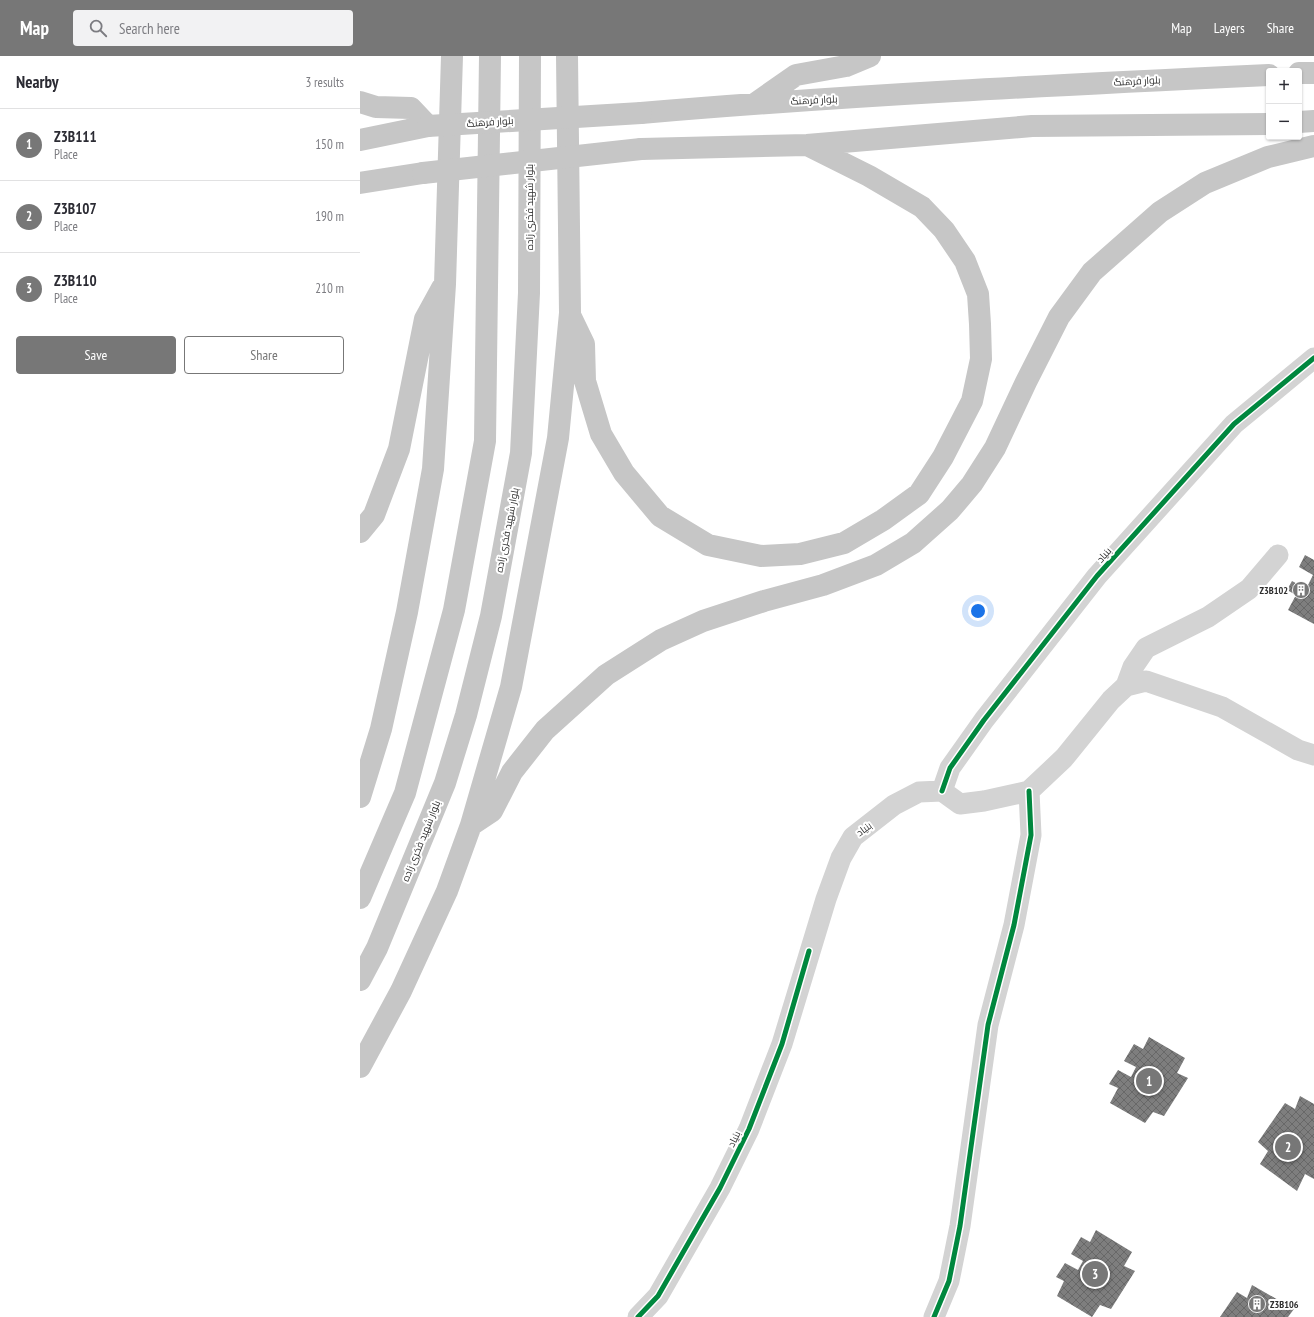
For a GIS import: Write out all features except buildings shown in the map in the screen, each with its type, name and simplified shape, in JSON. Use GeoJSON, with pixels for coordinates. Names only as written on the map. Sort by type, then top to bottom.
{"type":"FeatureCollection","features":[{"type":"Feature","properties":{"kind":"main road"},"geometry":{"type":"LineString","coordinates":[[360,797],[381,729],[408,612],[433,469],[445,284],[452,56]]}},
{"type":"Feature","properties":{"kind":"main road"},"geometry":{"type":"LineString","coordinates":[[360,898],[407,785],[454,610],[485,441],[490,56]]}},
{"type":"Feature","properties":{"kind":"main road","name":"بلوار شهید فخری زاده"},"geometry":{"type":"LineString","coordinates":[[360,980],[377,948],[445,783],[466,715],[491,616],[522,453],[529,293],[530,56]]}},
{"type":"Feature","properties":{"kind":"main road"},"geometry":{"type":"LineString","coordinates":[[360,1067],[404,984],[447,891],[471,826],[511,687],[558,438],[570,313],[567,56]]}},
{"type":"Feature","properties":{"kind":"main road"},"geometry":{"type":"LineString","coordinates":[[756,103],[796,75],[846,66],[870,56]]}},
{"type":"Feature","properties":{"kind":"main road"},"geometry":{"type":"LineString","coordinates":[[1302,74],[1314,73]]}},
{"type":"Feature","properties":{"kind":"main road","name":"بلوار فرهنگ"},"geometry":{"type":"LineString","coordinates":[[360,140],[428,126],[641,113],[756,103],[1266,75]]}},
{"type":"Feature","properties":{"kind":"main road"},"geometry":{"type":"LineString","coordinates":[[360,102],[376,107],[411,108],[428,126]]}},
{"type":"Feature","properties":{"kind":"main road"},"geometry":{"type":"LineString","coordinates":[[1302,122],[1314,121]]}},
{"type":"Feature","properties":{"kind":"main road"},"geometry":{"type":"LineString","coordinates":[[360,183],[423,174],[640,149],[807,145],[1032,126],[1266,124]]}},
{"type":"Feature","properties":{"kind":"main road"},"geometry":{"type":"LineString","coordinates":[[570,313],[584,344],[585,381],[601,434],[624,473],[660,516],[708,545],[762,556],[800,554],[844,543],[883,520],[919,494],[943,457],[972,401],[981,359],[978,294],[965,261],[944,230],[922,207],[869,176],[807,145]]}},
{"type":"Feature","properties":{"kind":"main road"},"geometry":{"type":"LineString","coordinates":[[471,826],[492,811],[512,772],[545,730],[606,675],[661,640],[703,621],[764,601],[823,585],[876,565],[913,543],[950,510],[972,484],[995,448],[1059,316],[1092,272],[1160,212],[1205,183],[1268,157],[1314,146]]}},
{"type":"Feature","properties":{"kind":"main road"},"geometry":{"type":"LineString","coordinates":[[360,532],[374,515],[399,449],[424,319],[445,284]]}},
{"type":"Feature","properties":{"kind":"street","name":"بنیاد"},"geometry":{"type":"LineString","coordinates":[[638,1317],[658,1296],[720,1188],[749,1129],[782,1044],[809,951],[841,858],[853,838],[894,805],[919,792],[942,791],[950,768],[984,720],[1097,576],[1234,424],[1314,358]]}},
{"type":"Feature","properties":{"kind":"street"},"geometry":{"type":"LineString","coordinates":[[942,791],[960,804],[984,801],[1029,791],[1064,758],[1111,700],[1126,686],[1133,667],[1146,648],[1208,617],[1249,589],[1278,555]]}},
{"type":"Feature","properties":{"kind":"street"},"geometry":{"type":"LineString","coordinates":[[1126,686],[1146,681],[1222,707],[1298,750],[1314,755]]}},
{"type":"Feature","properties":{"kind":"street"},"geometry":{"type":"LineString","coordinates":[[934,1317],[949,1281],[960,1226],[988,1025],[1014,925],[1031,836],[1029,791]]}},
{"type":"Feature","properties":{"kind":"cycle path"},"geometry":{"type":"LineString","coordinates":[[942,791],[950,768],[984,720],[1097,576],[1234,424],[1314,358]]}},
{"type":"Feature","properties":{"kind":"cycle path"},"geometry":{"type":"LineString","coordinates":[[934,1317],[949,1281],[960,1226],[988,1025],[1014,925],[1031,835],[1029,791]]}},
{"type":"Feature","properties":{"kind":"cycle path"},"geometry":{"type":"LineString","coordinates":[[638,1317],[658,1296],[720,1188],[749,1129],[782,1044],[809,951]]}},
{"type":"Feature","properties":{"kind":"place","name":"Z3B102"},"geometry":{"type":"Point","coordinates":[1301,590]}},
{"type":"Feature","properties":{"kind":"place","name":"Z3B111"},"geometry":{"type":"Point","coordinates":[1149,1081]}},
{"type":"Feature","properties":{"kind":"place","name":"Z3B107"},"geometry":{"type":"Point","coordinates":[1288,1147]}},
{"type":"Feature","properties":{"kind":"place","name":"Z3B110"},"geometry":{"type":"Point","coordinates":[1095,1274]}},
{"type":"Feature","properties":{"kind":"place","name":"Z3B106"},"geometry":{"type":"Point","coordinates":[1257,1304]}}]}
